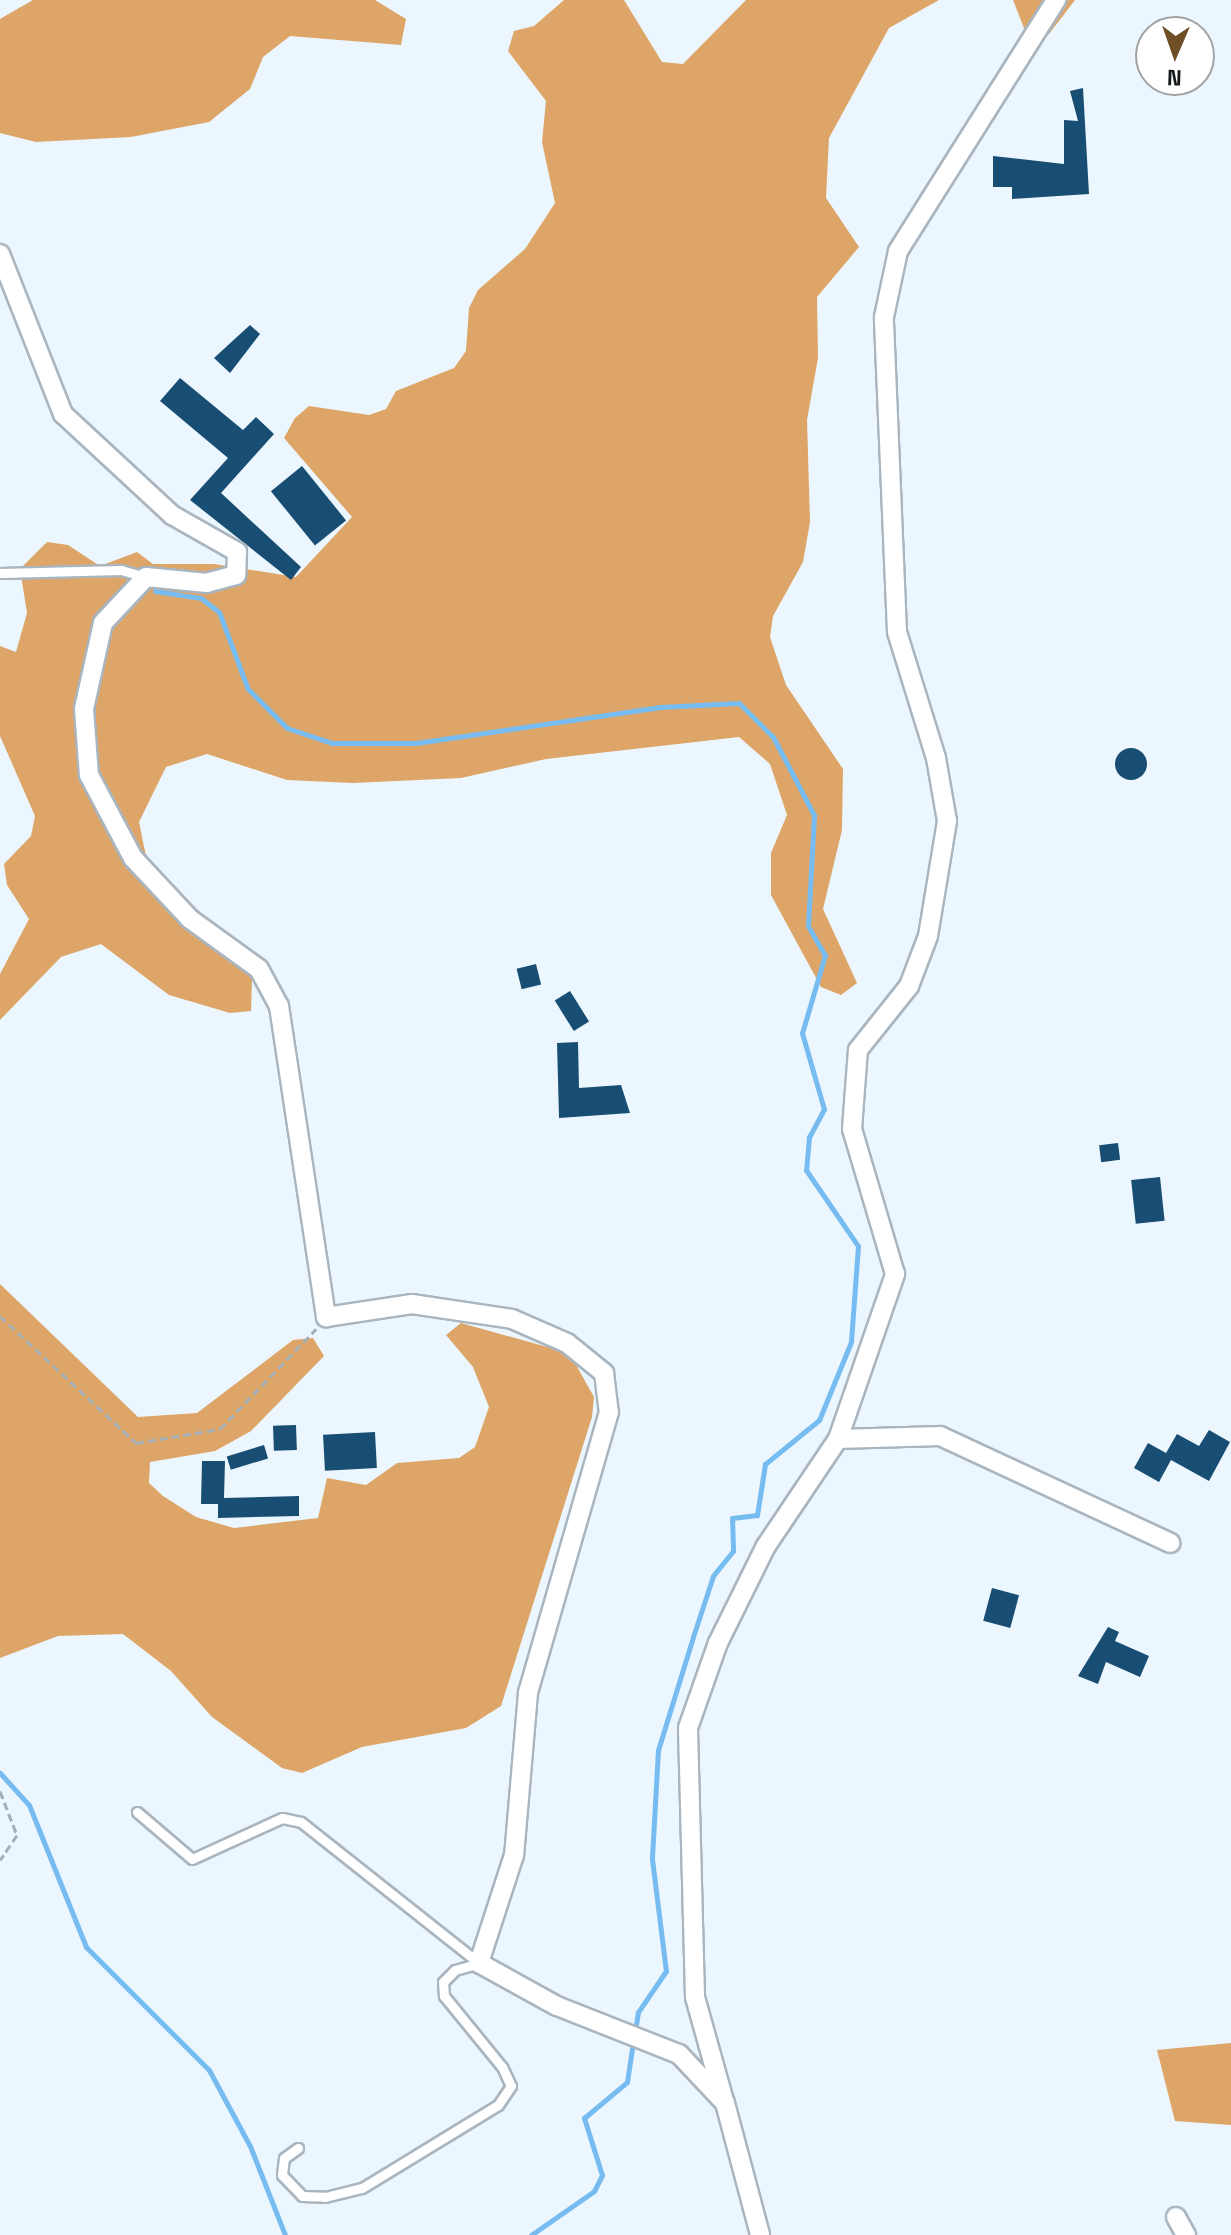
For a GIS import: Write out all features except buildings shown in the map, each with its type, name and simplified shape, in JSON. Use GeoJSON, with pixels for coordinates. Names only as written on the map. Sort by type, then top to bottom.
{"type":"FeatureCollection","features":[{"type":"Feature","properties":{"kind":"street"},"geometry":{"type":"LineString","coordinates":[[760,2235],[695,1997],[688,1728],[718,1643],[766,1546],[838,1439],[895,1274],[852,1129],[858,1050],[909,986],[928,936],[947,821],[936,758],[897,632],[884,317],[898,251],[1056,0]]}},
{"type":"Feature","properties":{"kind":"street"},"geometry":{"type":"LineString","coordinates":[[0,254],[63,414],[172,515],[237,552],[236,575],[207,583],[146,577],[103,623],[84,709],[89,775],[133,858],[190,919],[259,969],[279,1006],[326,1317],[412,1304],[512,1319],[567,1343],[604,1373],[609,1412],[528,1693],[514,1855],[479,1963],[623,2032],[679,2054],[725,2103]]}},
{"type":"Feature","properties":{"kind":"street"},"geometry":{"type":"LineString","coordinates":[[838,1439],[940,1436],[1170,1543]]}},
{"type":"Feature","properties":{"kind":"street"},"geometry":{"type":"LineString","coordinates":[[1176,2217],[1186,2235]]}},
{"type":"Feature","properties":{"kind":"lane"},"geometry":{"type":"LineString","coordinates":[[0,573],[121,570],[146,577]]}},
{"type":"Feature","properties":{"kind":"lane"},"geometry":{"type":"LineString","coordinates":[[137,1812],[192,1859],[282,1818],[301,1822],[479,1963]]}},
{"type":"Feature","properties":{"kind":"lane"},"geometry":{"type":"LineString","coordinates":[[298,2148],[284,2158],[282,2175],[302,2196],[325,2197],[362,2188],[498,2105],[511,2086],[502,2067],[444,1996],[443,1982],[455,1970],[479,1963]]}},
{"type":"Feature","properties":{"kind":"path"},"geometry":{"type":"LineString","coordinates":[[0,1316],[136,1443],[220,1429],[326,1317]]}},
{"type":"Feature","properties":{"kind":"path"},"geometry":{"type":"LineString","coordinates":[[0,1791],[17,1835],[0,1860]]}},
{"type":"Feature","properties":{"kind":"shaded area"},"geometry":{"type":"Polygon","coordinates":[[[33,0],[375,0],[406,19],[401,45],[290,36],[263,57],[250,89],[209,122],[131,137],[36,142],[0,133],[0,19],[33,0]]]}},
{"type":"Feature","properties":{"kind":"shaded area"},"geometry":{"type":"Polygon","coordinates":[[[564,0],[624,0],[662,62],[683,64],[746,0],[939,0],[889,28],[829,138],[826,198],[859,247],[817,297],[818,358],[807,420],[810,522],[803,562],[773,616],[770,637],[786,685],[843,769],[842,830],[823,909],[857,983],[841,995],[821,987],[771,895],[771,853],[787,815],[770,764],[739,737],[546,759],[461,778],[353,783],[287,780],[207,754],[166,767],[139,822],[147,861],[252,979],[251,1011],[230,1013],[169,995],[101,944],[61,957],[0,1020],[0,974],[29,919],[7,885],[4,864],[31,836],[35,816],[0,736],[0,646],[16,652],[27,613],[20,569],[47,542],[68,545],[100,566],[137,552],[153,564],[214,564],[296,577],[352,517],[284,438],[295,418],[309,406],[369,415],[386,409],[396,391],[454,368],[466,351],[469,308],[478,290],[525,249],[555,203],[542,142],[546,101],[508,51],[514,31],[534,26],[564,0]]]}},
{"type":"Feature","properties":{"kind":"shaded area"},"geometry":{"type":"Polygon","coordinates":[[[1013,0],[1075,0],[1049,34],[1029,41],[1013,0]]]}},
{"type":"Feature","properties":{"kind":"shaded area"},"geometry":{"type":"Polygon","coordinates":[[[0,1284],[138,1417],[197,1413],[293,1340],[313,1338],[324,1356],[251,1431],[215,1451],[150,1462],[149,1483],[163,1496],[196,1517],[234,1528],[318,1518],[327,1478],[366,1485],[397,1463],[459,1458],[475,1447],[489,1407],[473,1367],[446,1335],[461,1323],[558,1350],[575,1363],[594,1397],[592,1417],[501,1706],[466,1728],[362,1747],[302,1773],[282,1768],[212,1717],[171,1671],[123,1634],[58,1636],[0,1658],[0,1284]]]}},
{"type":"Feature","properties":{"kind":"shaded area"},"geometry":{"type":"Polygon","coordinates":[[[1231,2043],[1231,2125],[1175,2121],[1157,2050],[1231,2043]]]}},
{"type":"Feature","properties":{"kind":"waterway"},"geometry":{"type":"LineString","coordinates":[[155,591],[201,598],[219,612],[248,689],[287,728],[332,743],[416,743],[660,707],[739,703],[773,737],[814,815],[808,926],[825,955],[802,1033],[824,1109],[809,1137],[806,1170],[858,1246],[851,1342],[819,1420],[765,1464],[757,1515],[732,1518],[733,1551],[713,1576],[693,1637],[658,1750],[652,1859],[666,1971],[638,2012],[635,2032]]}},
{"type":"Feature","properties":{"kind":"waterway"},"geometry":{"type":"LineString","coordinates":[[0,1773],[29,1805],[86,1947],[209,2070],[250,2146],[285,2235]]}},
{"type":"Feature","properties":{"kind":"waterway"},"geometry":{"type":"LineString","coordinates":[[531,2235],[594,2191],[602,2175],[584,2118],[627,2082],[633,2042]]}}]}
